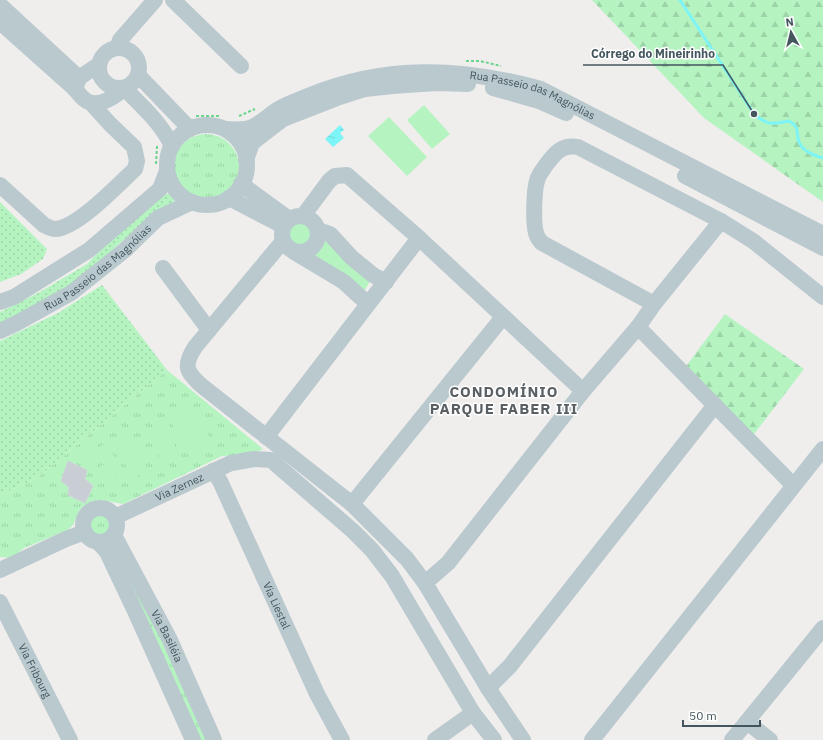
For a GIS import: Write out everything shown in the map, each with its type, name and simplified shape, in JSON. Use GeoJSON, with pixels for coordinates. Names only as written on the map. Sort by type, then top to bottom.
{"type":"FeatureCollection","features":[{"type":"Feature","properties":{"kind":"street"},"geometry":{"type":"LineString","coordinates":[[117,48],[120,40],[156,0]]}},
{"type":"Feature","properties":{"kind":"street"},"geometry":{"type":"LineString","coordinates":[[173,0],[241,66]]}},
{"type":"Feature","properties":{"kind":"street"},"geometry":{"type":"LineString","coordinates":[[0,5],[77,83],[80,96],[91,103],[110,124],[134,146],[137,161],[135,169],[94,208],[66,226],[51,229],[44,225],[0,185]]}},
{"type":"Feature","properties":{"kind":"street"},"geometry":{"type":"LineString","coordinates":[[0,22],[77,83]]}},
{"type":"Feature","properties":{"kind":"street"},"geometry":{"type":"LineString","coordinates":[[117,48],[124,48],[130,51],[138,62],[138,75],[130,86],[124,88],[110,87],[101,78],[98,72],[98,65],[101,58],[105,53],[117,48]]}},
{"type":"Feature","properties":{"kind":"street"},"geometry":{"type":"LineString","coordinates":[[77,83],[85,73],[98,65]]}},
{"type":"Feature","properties":{"kind":"street","name":"Rua Passeio das Magnólias"},"geometry":{"type":"LineString","coordinates":[[0,302],[14,297],[90,250],[160,189],[162,169],[168,154],[172,146],[182,134],[190,128],[201,125],[214,126],[228,122],[252,128],[277,109],[309,95],[362,79],[385,74],[436,71],[489,77],[541,89],[823,234]]}},
{"type":"Feature","properties":{"kind":"street"},"geometry":{"type":"LineString","coordinates":[[138,75],[190,128]]}},
{"type":"Feature","properties":{"kind":"street","name":"Rua Passeio das Magnólias"},"geometry":{"type":"LineString","coordinates":[[246,160],[252,143],[283,119],[365,89],[392,86],[462,83],[489,87],[509,91],[539,101],[576,118],[823,248]]}},
{"type":"Feature","properties":{"kind":"street"},"geometry":{"type":"LineString","coordinates":[[91,103],[96,103],[113,97],[124,88]]}},
{"type":"Feature","properties":{"kind":"street"},"geometry":{"type":"LineString","coordinates":[[124,88],[150,114],[166,134],[172,146]]}},
{"type":"Feature","properties":{"kind":"street"},"geometry":{"type":"LineString","coordinates":[[150,114],[153,107],[164,101]]}},
{"type":"Feature","properties":{"kind":"street","name":"Rua Passeio das Magnólias"},"geometry":{"type":"LineString","coordinates":[[228,122],[243,148],[246,160],[246,172],[242,184]]}},
{"type":"Feature","properties":{"kind":"street"},"geometry":{"type":"LineString","coordinates":[[654,304],[539,240],[535,232],[534,223],[536,181],[559,150],[566,146],[578,147],[721,221],[753,241],[823,297]]}},
{"type":"Feature","properties":{"kind":"street"},"geometry":{"type":"LineString","coordinates":[[162,169],[176,190],[183,197],[192,202],[202,204],[211,204],[229,198],[242,184],[289,226],[289,249],[344,282],[368,304]]}},
{"type":"Feature","properties":{"kind":"street"},"geometry":{"type":"LineString","coordinates":[[523,740],[488,688],[425,583],[407,560],[352,504],[202,386],[189,372],[188,361],[191,354],[289,226],[329,181],[335,176],[347,175],[419,238],[583,391]]}},
{"type":"Feature","properties":{"kind":"street"},"geometry":{"type":"LineString","coordinates":[[229,198],[289,226],[313,220],[318,230],[318,241],[311,250],[306,252],[294,252]]}},
{"type":"Feature","properties":{"kind":"street","name":"Rua Passeio das Magnólias"},"geometry":{"type":"LineString","coordinates":[[0,331],[71,293],[125,250],[158,218],[192,202]]}},
{"type":"Feature","properties":{"kind":"street"},"geometry":{"type":"LineString","coordinates":[[425,583],[448,563],[583,391],[638,327],[654,304],[721,221]]}},
{"type":"Feature","properties":{"kind":"street"},"geometry":{"type":"LineString","coordinates":[[318,230],[330,234],[351,257],[373,275],[386,282]]}},
{"type":"Feature","properties":{"kind":"street"},"geometry":{"type":"LineString","coordinates":[[266,437],[419,238]]}},
{"type":"Feature","properties":{"kind":"street"},"geometry":{"type":"LineString","coordinates":[[163,268],[209,330]]}},
{"type":"Feature","properties":{"kind":"street"},"geometry":{"type":"LineString","coordinates":[[352,504],[503,317]]}},
{"type":"Feature","properties":{"kind":"street"},"geometry":{"type":"LineString","coordinates":[[638,327],[793,485]]}},
{"type":"Feature","properties":{"kind":"street"},"geometry":{"type":"LineString","coordinates":[[488,688],[510,666],[715,405]]}},
{"type":"Feature","properties":{"kind":"street"},"geometry":{"type":"LineString","coordinates":[[592,740],[823,448]]}},
{"type":"Feature","properties":{"kind":"street","name":"Via Zernez"},"geometry":{"type":"LineString","coordinates":[[116,517],[231,463],[244,460],[271,460],[319,501],[372,550],[392,576],[473,713],[494,740]]}},
{"type":"Feature","properties":{"kind":"street","name":"Via Liestal"},"geometry":{"type":"LineString","coordinates":[[213,471],[220,481],[317,694],[342,740]]}},
{"type":"Feature","properties":{"kind":"street"},"geometry":{"type":"LineString","coordinates":[[104,508],[113,513],[116,517],[118,526],[114,535],[107,541],[98,542],[90,539],[85,532],[83,523],[87,514],[91,511],[104,508]]}},
{"type":"Feature","properties":{"kind":"street"},"geometry":{"type":"LineString","coordinates":[[0,570],[66,539],[85,532]]}},
{"type":"Feature","properties":{"kind":"street","name":"Via Basiléia"},"geometry":{"type":"LineString","coordinates":[[114,535],[170,640],[214,740]]}},
{"type":"Feature","properties":{"kind":"street","name":"Via Basiléia"},"geometry":{"type":"LineString","coordinates":[[98,542],[107,552],[135,611],[192,740]]}},
{"type":"Feature","properties":{"kind":"street","name":"Via Fribourg"},"geometry":{"type":"LineString","coordinates":[[0,602],[70,740]]}},
{"type":"Feature","properties":{"kind":"street"},"geometry":{"type":"LineString","coordinates":[[732,740],[823,628]]}},
{"type":"Feature","properties":{"kind":"street"},"geometry":{"type":"LineString","coordinates":[[435,740],[473,713]]}},
{"type":"Feature","properties":{"kind":"street"},"geometry":{"type":"LineString","coordinates":[[747,722],[770,740]]}},
{"type":"Feature","properties":{"kind":"path"},"geometry":{"type":"LineString","coordinates":[[464,60],[480,61],[507,67]]}},
{"type":"Feature","properties":{"kind":"path"},"geometry":{"type":"LineString","coordinates":[[191,112],[197,116],[208,115],[228,122],[255,109]]}},
{"type":"Feature","properties":{"kind":"path"},"geometry":{"type":"LineString","coordinates":[[157,142],[162,169]]}},
{"type":"Feature","properties":{"kind":"green space"},"geometry":{"type":"Polygon","coordinates":[[[592,0],[823,0],[823,202],[704,118],[592,0]]]}},
{"type":"Feature","properties":{"kind":"green space"},"geometry":{"type":"Polygon","coordinates":[[[424,105],[450,134],[432,149],[407,120],[424,105]]]}},
{"type":"Feature","properties":{"kind":"green space"},"geometry":{"type":"Polygon","coordinates":[[[389,117],[427,157],[407,176],[368,136],[389,117]]]}},
{"type":"Feature","properties":{"kind":"green space"},"geometry":{"type":"Polygon","coordinates":[[[206,134],[219,137],[229,144],[236,154],[239,167],[236,180],[229,190],[219,197],[206,200],[193,197],[183,190],[176,180],[173,167],[176,154],[183,144],[193,137],[206,134]]]}},
{"type":"Feature","properties":{"kind":"green space"},"geometry":{"type":"Polygon","coordinates":[[[165,194],[171,194],[175,198],[173,203],[121,242],[70,288],[0,324],[0,312],[38,293],[87,264],[124,226],[165,194]]]}},
{"type":"Feature","properties":{"kind":"green space"},"geometry":{"type":"Polygon","coordinates":[[[0,202],[47,249],[43,259],[21,274],[0,282],[0,202]]]}},
{"type":"Feature","properties":{"kind":"green space"},"geometry":{"type":"Polygon","coordinates":[[[300,220],[310,224],[314,234],[310,244],[300,248],[290,244],[286,234],[290,224],[300,220]]]}},
{"type":"Feature","properties":{"kind":"green space"},"geometry":{"type":"Polygon","coordinates":[[[326,240],[370,281],[365,290],[314,255],[326,240]]]}},
{"type":"Feature","properties":{"kind":"green space"},"geometry":{"type":"Polygon","coordinates":[[[102,285],[167,370],[37,478],[0,495],[0,341],[58,313],[102,285]]]}},
{"type":"Feature","properties":{"kind":"green space"},"geometry":{"type":"Polygon","coordinates":[[[725,314],[804,369],[751,438],[684,369],[725,314]]]}},
{"type":"Feature","properties":{"kind":"green space"},"geometry":{"type":"Polygon","coordinates":[[[167,370],[263,449],[250,455],[222,456],[123,504],[102,500],[92,501],[80,509],[73,525],[68,530],[24,548],[12,558],[0,557],[0,495],[37,478],[167,370]]]}},
{"type":"Feature","properties":{"kind":"green space"},"geometry":{"type":"Polygon","coordinates":[[[194,407],[215,448],[191,460],[170,419],[194,407]]]}},
{"type":"Feature","properties":{"kind":"green space"},"geometry":{"type":"Polygon","coordinates":[[[165,424],[179,455],[162,463],[148,432],[165,424]]]}},
{"type":"Feature","properties":{"kind":"green space"},"geometry":{"type":"Polygon","coordinates":[[[133,439],[149,471],[132,479],[117,447],[133,439]]]}},
{"type":"Feature","properties":{"kind":"green space"},"geometry":{"type":"Polygon","coordinates":[[[108,443],[114,457],[90,468],[83,455],[108,443]]]}},
{"type":"Feature","properties":{"kind":"green space"},"geometry":{"type":"Polygon","coordinates":[[[116,459],[122,473],[98,485],[91,471],[116,459]]]}},
{"type":"Feature","properties":{"kind":"green space"},"geometry":{"type":"Polygon","coordinates":[[[99,511],[109,515],[113,525],[109,535],[99,539],[89,535],[85,525],[89,515],[99,511]]]}},
{"type":"Feature","properties":{"kind":"green space"},"geometry":{"type":"Polygon","coordinates":[[[118,548],[209,740],[198,740],[113,553],[118,548]]]}},
{"type":"Feature","properties":{"kind":"water"},"geometry":{"type":"Polygon","coordinates":[[[340,125],[344,130],[340,133],[344,138],[333,147],[325,139],[340,125]]]}},
{"type":"Feature","properties":{"kind":"building"},"geometry":{"type":"Polygon","coordinates":[[[68,461],[87,470],[85,479],[93,486],[85,503],[68,495],[69,487],[61,481],[68,461]]]}},
{"type":"Feature","properties":{"kind":"waterway"},"geometry":{"type":"LineString","coordinates":[[680,0],[754,114],[763,121],[770,123],[789,121],[793,123],[796,128],[799,142],[803,148],[809,153],[823,158]]}},
{"type":"Feature","properties":{"kind":"place","name":"Córrego do Mineirinho"},"geometry":{"type":"Point","coordinates":[754,114]}},
{"type":"Feature","properties":{"kind":"district","name":"CONDOMÍNIO PARQUE FABER III"},"geometry":{"type":"Point","coordinates":[504,400]}}]}
